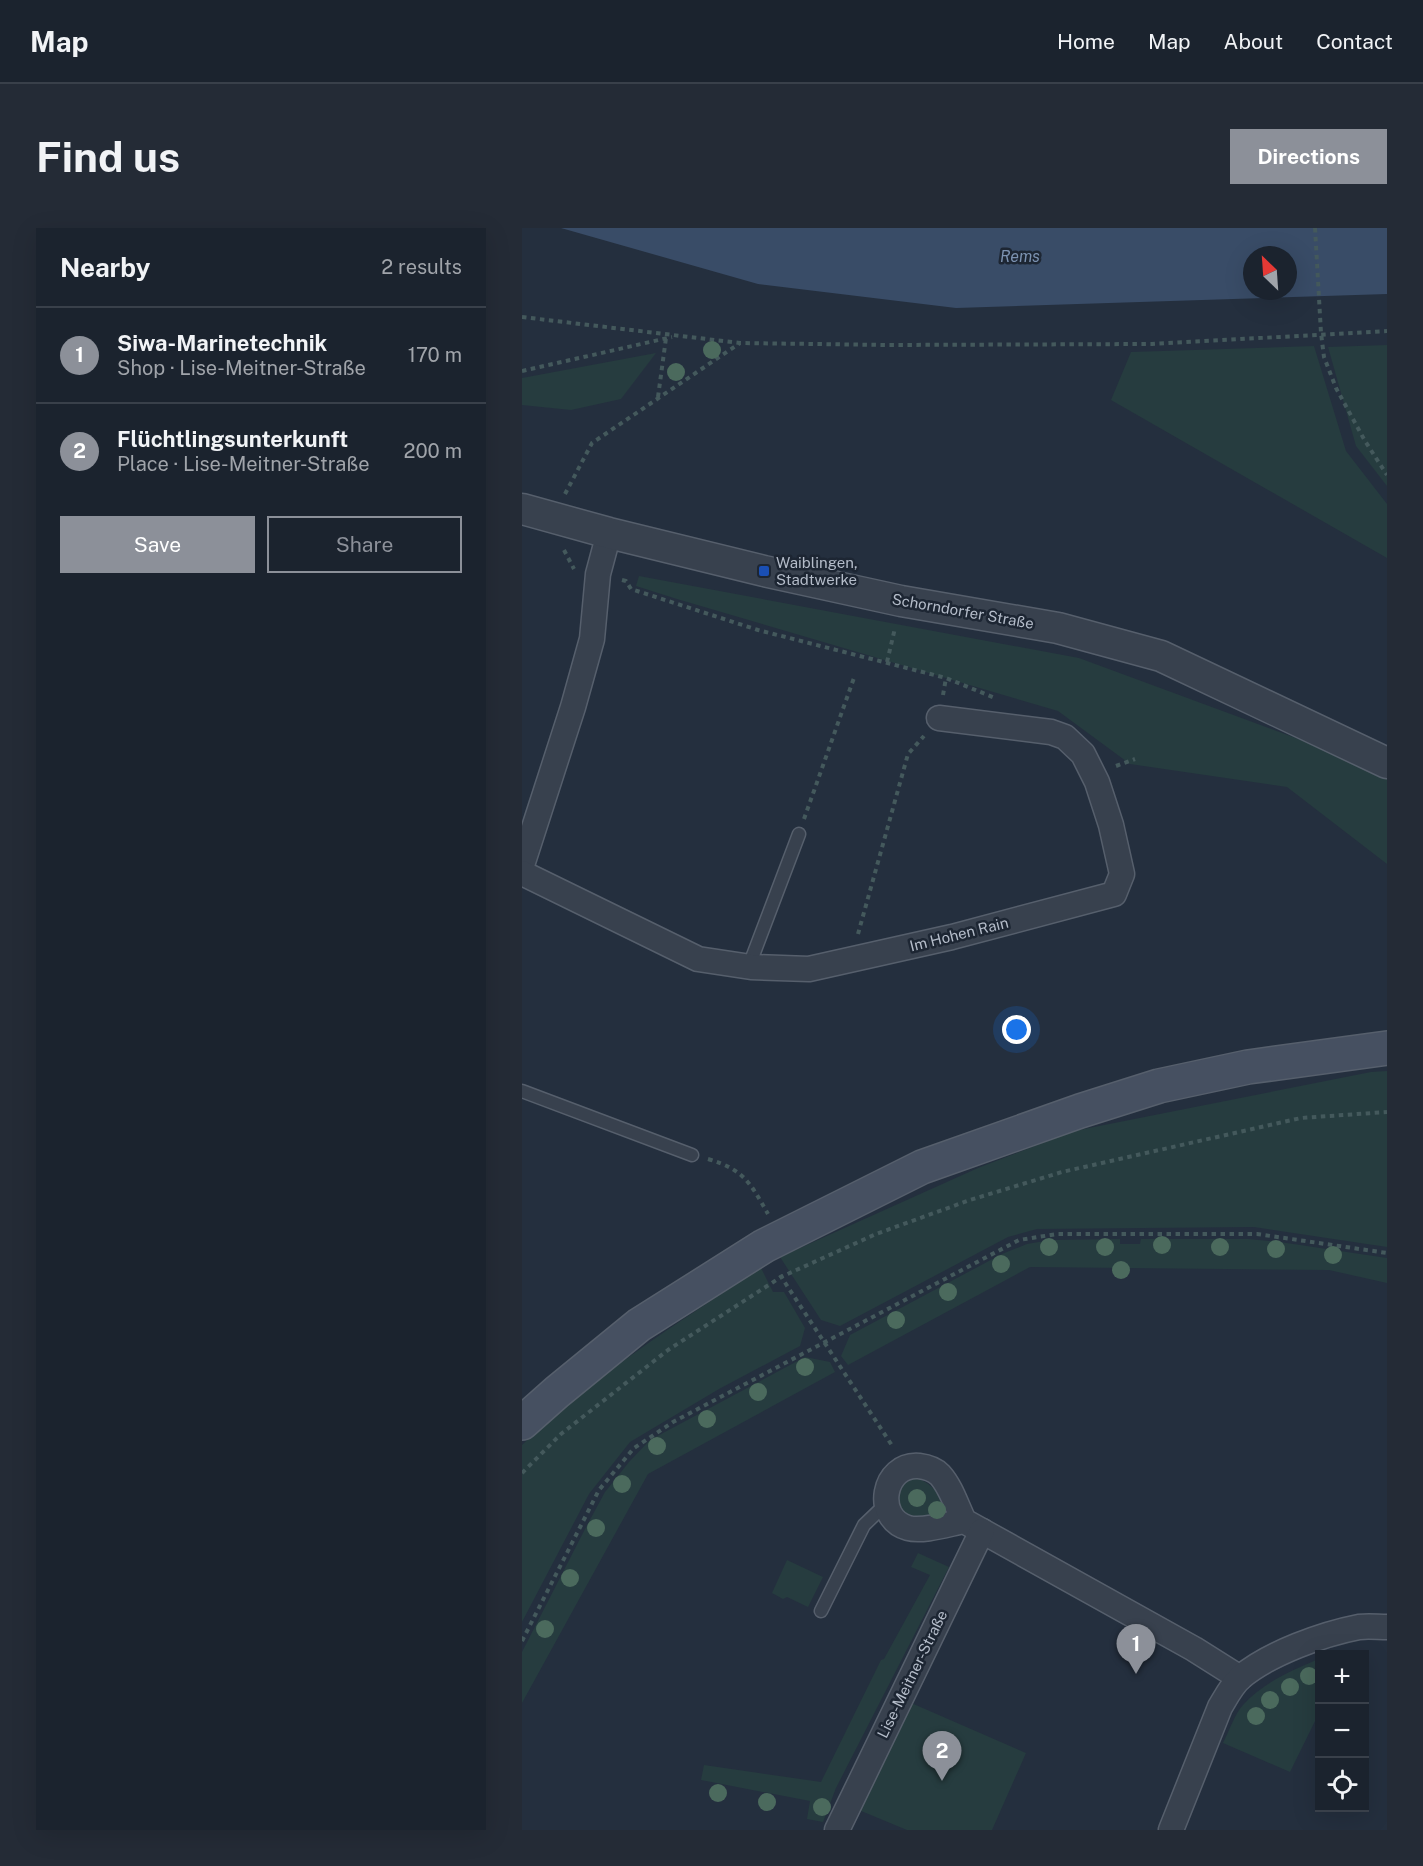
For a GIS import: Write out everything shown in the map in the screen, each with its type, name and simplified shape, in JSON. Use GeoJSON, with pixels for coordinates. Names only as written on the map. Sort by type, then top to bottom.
{"type":"FeatureCollection","features":[{"type":"Feature","properties":{"kind":"main road"},"geometry":{"type":"LineString","coordinates":[[522,1423],[639,1325],[764,1246],[922,1167],[1080,1111],[1159,1086],[1248,1067],[1387,1048]]}},
{"type":"Feature","properties":{"kind":"street","name":"Schorndorfer Straße"},"geometry":{"type":"LineString","coordinates":[[522,509],[764,571],[889,598],[1058,628],[1161,656],[1387,763]]}},
{"type":"Feature","properties":{"kind":"street"},"geometry":{"type":"LineString","coordinates":[[522,865],[573,707],[592,639],[598,574],[609,533]]}},
{"type":"Feature","properties":{"kind":"street","name":"Im Hohen Rain"},"geometry":{"type":"LineString","coordinates":[[522,873],[698,959],[749,966],[809,969],[952,937],[1114,894],[1122,874],[1111,825],[1097,782],[1083,754],[1065,737],[1051,732],[939,718]]}},
{"type":"Feature","properties":{"kind":"street"},"geometry":{"type":"LineString","coordinates":[[973,1526],[918,1530],[907,1528],[897,1523],[890,1515],[885,1493],[888,1484],[894,1476],[908,1467],[922,1466],[932,1469],[940,1474],[973,1526],[1194,1649],[1240,1678]]}},
{"type":"Feature","properties":{"kind":"street","name":"Lise-Meitner-Straße"},"geometry":{"type":"LineString","coordinates":[[840,1824],[973,1526]]}},
{"type":"Feature","properties":{"kind":"street"},"geometry":{"type":"LineString","coordinates":[[1171,1830],[1220,1707],[1240,1678],[1260,1665],[1308,1642],[1362,1627],[1387,1627]]}},
{"type":"Feature","properties":{"kind":"lane"},"geometry":{"type":"LineString","coordinates":[[749,966],[799,834]]}},
{"type":"Feature","properties":{"kind":"lane"},"geometry":{"type":"LineString","coordinates":[[522,1091],[692,1155]]}},
{"type":"Feature","properties":{"kind":"lane"},"geometry":{"type":"LineString","coordinates":[[821,1611],[864,1525],[886,1504]]}},
{"type":"Feature","properties":{"kind":"path"},"geometry":{"type":"LineString","coordinates":[[1315,228],[1324,357],[1336,388],[1387,475]]}},
{"type":"Feature","properties":{"kind":"path"},"geometry":{"type":"LineString","coordinates":[[522,316],[740,343],[1152,344],[1387,331]]}},
{"type":"Feature","properties":{"kind":"path"},"geometry":{"type":"LineString","coordinates":[[522,371],[676,336]]}},
{"type":"Feature","properties":{"kind":"path"},"geometry":{"type":"LineString","coordinates":[[658,398],[666,338]]}},
{"type":"Feature","properties":{"kind":"path"},"geometry":{"type":"LineString","coordinates":[[575,496],[564,493],[592,443],[740,343]]}},
{"type":"Feature","properties":{"kind":"path"},"geometry":{"type":"LineString","coordinates":[[555,547],[566,550],[573,569],[626,581],[631,590],[758,630],[946,678],[996,699]]}},
{"type":"Feature","properties":{"kind":"path"},"geometry":{"type":"LineString","coordinates":[[887,662],[896,625]]}},
{"type":"Feature","properties":{"kind":"path"},"geometry":{"type":"LineString","coordinates":[[799,834],[855,675]]}},
{"type":"Feature","properties":{"kind":"path"},"geometry":{"type":"LineString","coordinates":[[851,960],[908,754],[939,718]]}},
{"type":"Feature","properties":{"kind":"path"},"geometry":{"type":"LineString","coordinates":[[1112,768],[1135,759]]}},
{"type":"Feature","properties":{"kind":"path"},"geometry":{"type":"LineString","coordinates":[[522,1473],[561,1434],[668,1350],[781,1277],[886,1230],[970,1200],[1062,1172],[1301,1118],[1387,1112]]}},
{"type":"Feature","properties":{"kind":"path"},"geometry":{"type":"LineString","coordinates":[[692,1155],[727,1165],[749,1181],[757,1194]]}},
{"type":"Feature","properties":{"kind":"path"},"geometry":{"type":"LineString","coordinates":[[522,1641],[599,1490],[634,1448],[673,1422],[1019,1240],[1057,1234],[1257,1234],[1387,1253]]}},
{"type":"Feature","properties":{"kind":"path"},"geometry":{"type":"LineString","coordinates":[[764,1246],[781,1277],[908,1467]]}},
{"type":"Feature","properties":{"kind":"green space"},"geometry":{"type":"Polygon","coordinates":[[[1387,345],[1387,486],[1356,446],[1328,347],[1387,345]]]}},
{"type":"Feature","properties":{"kind":"green space"},"geometry":{"type":"Polygon","coordinates":[[[1314,346],[1346,451],[1387,504],[1387,558],[1111,400],[1131,352],[1314,346]]]}},
{"type":"Feature","properties":{"kind":"green space"},"geometry":{"type":"Polygon","coordinates":[[[656,353],[621,399],[571,410],[522,405],[522,378],[656,353]]]}},
{"type":"Feature","properties":{"kind":"green space"},"geometry":{"type":"Polygon","coordinates":[[[639,576],[1079,658],[1358,761],[1387,776],[1387,864],[1287,787],[1130,764],[1058,711],[636,586],[639,576]]]}},
{"type":"Feature","properties":{"kind":"green space"},"geometry":{"type":"Polygon","coordinates":[[[1387,1071],[1387,1247],[1254,1227],[1037,1229],[1008,1237],[840,1326],[821,1320],[780,1257],[978,1168],[1074,1131],[1371,1072],[1387,1071]]]}},
{"type":"Feature","properties":{"kind":"green space"},"geometry":{"type":"Polygon","coordinates":[[[1120,1239],[1120,1244],[1140,1244],[1141,1239],[1248,1239],[1387,1258],[1387,1283],[1329,1270],[1030,1267],[848,1365],[841,1356],[850,1335],[1002,1254],[1027,1244],[1051,1240],[1120,1239]]]}},
{"type":"Feature","properties":{"kind":"green space"},"geometry":{"type":"Polygon","coordinates":[[[761,1268],[773,1292],[784,1292],[805,1328],[800,1346],[719,1389],[630,1442],[589,1494],[522,1622],[522,1445],[607,1373],[761,1268]]]}},
{"type":"Feature","properties":{"kind":"green space"},"geometry":{"type":"Polygon","coordinates":[[[805,1357],[830,1362],[835,1372],[648,1474],[522,1703],[522,1652],[605,1492],[629,1462],[650,1440],[805,1357]]]}},
{"type":"Feature","properties":{"kind":"green space"},"geometry":{"type":"Polygon","coordinates":[[[912,1478],[924,1482],[936,1491],[944,1504],[945,1516],[940,1518],[915,1516],[899,1508],[897,1497],[902,1483],[912,1478]]]}},
{"type":"Feature","properties":{"kind":"green space"},"geometry":{"type":"Polygon","coordinates":[[[918,1553],[949,1567],[836,1788],[823,1822],[807,1819],[810,1801],[701,1780],[704,1765],[821,1782],[881,1660],[884,1659],[930,1575],[911,1567],[918,1553]]]}},
{"type":"Feature","properties":{"kind":"green space"},"geometry":{"type":"Polygon","coordinates":[[[787,1560],[823,1577],[808,1607],[772,1593],[787,1560]]]}},
{"type":"Feature","properties":{"kind":"green space"},"geometry":{"type":"Polygon","coordinates":[[[1315,1661],[1315,1721],[1290,1772],[1223,1743],[1237,1714],[1251,1697],[1278,1678],[1315,1661]]]}},
{"type":"Feature","properties":{"kind":"green space"},"geometry":{"type":"Polygon","coordinates":[[[909,1702],[1026,1753],[992,1830],[907,1830],[854,1808],[909,1702]]]}},
{"type":"Feature","properties":{"kind":"water","name":"Rems"},"geometry":{"type":"Polygon","coordinates":[[[561,228],[1387,228],[1387,294],[1297,297],[1297,246],[1243,246],[1243,299],[956,308],[758,284],[561,228]]]}},
{"type":"Feature","properties":{"kind":"place","name":"Waiblingen, Stadtwerke"},"geometry":{"type":"Point","coordinates":[764,571]}},
{"type":"Feature","properties":{"kind":"place","name":"Siwa-Marinetechnik"},"geometry":{"type":"Point","coordinates":[1136,1674]}},
{"type":"Feature","properties":{"kind":"place","name":"Flüchtlingsunterkunft"},"geometry":{"type":"Point","coordinates":[942,1781]}}]}
